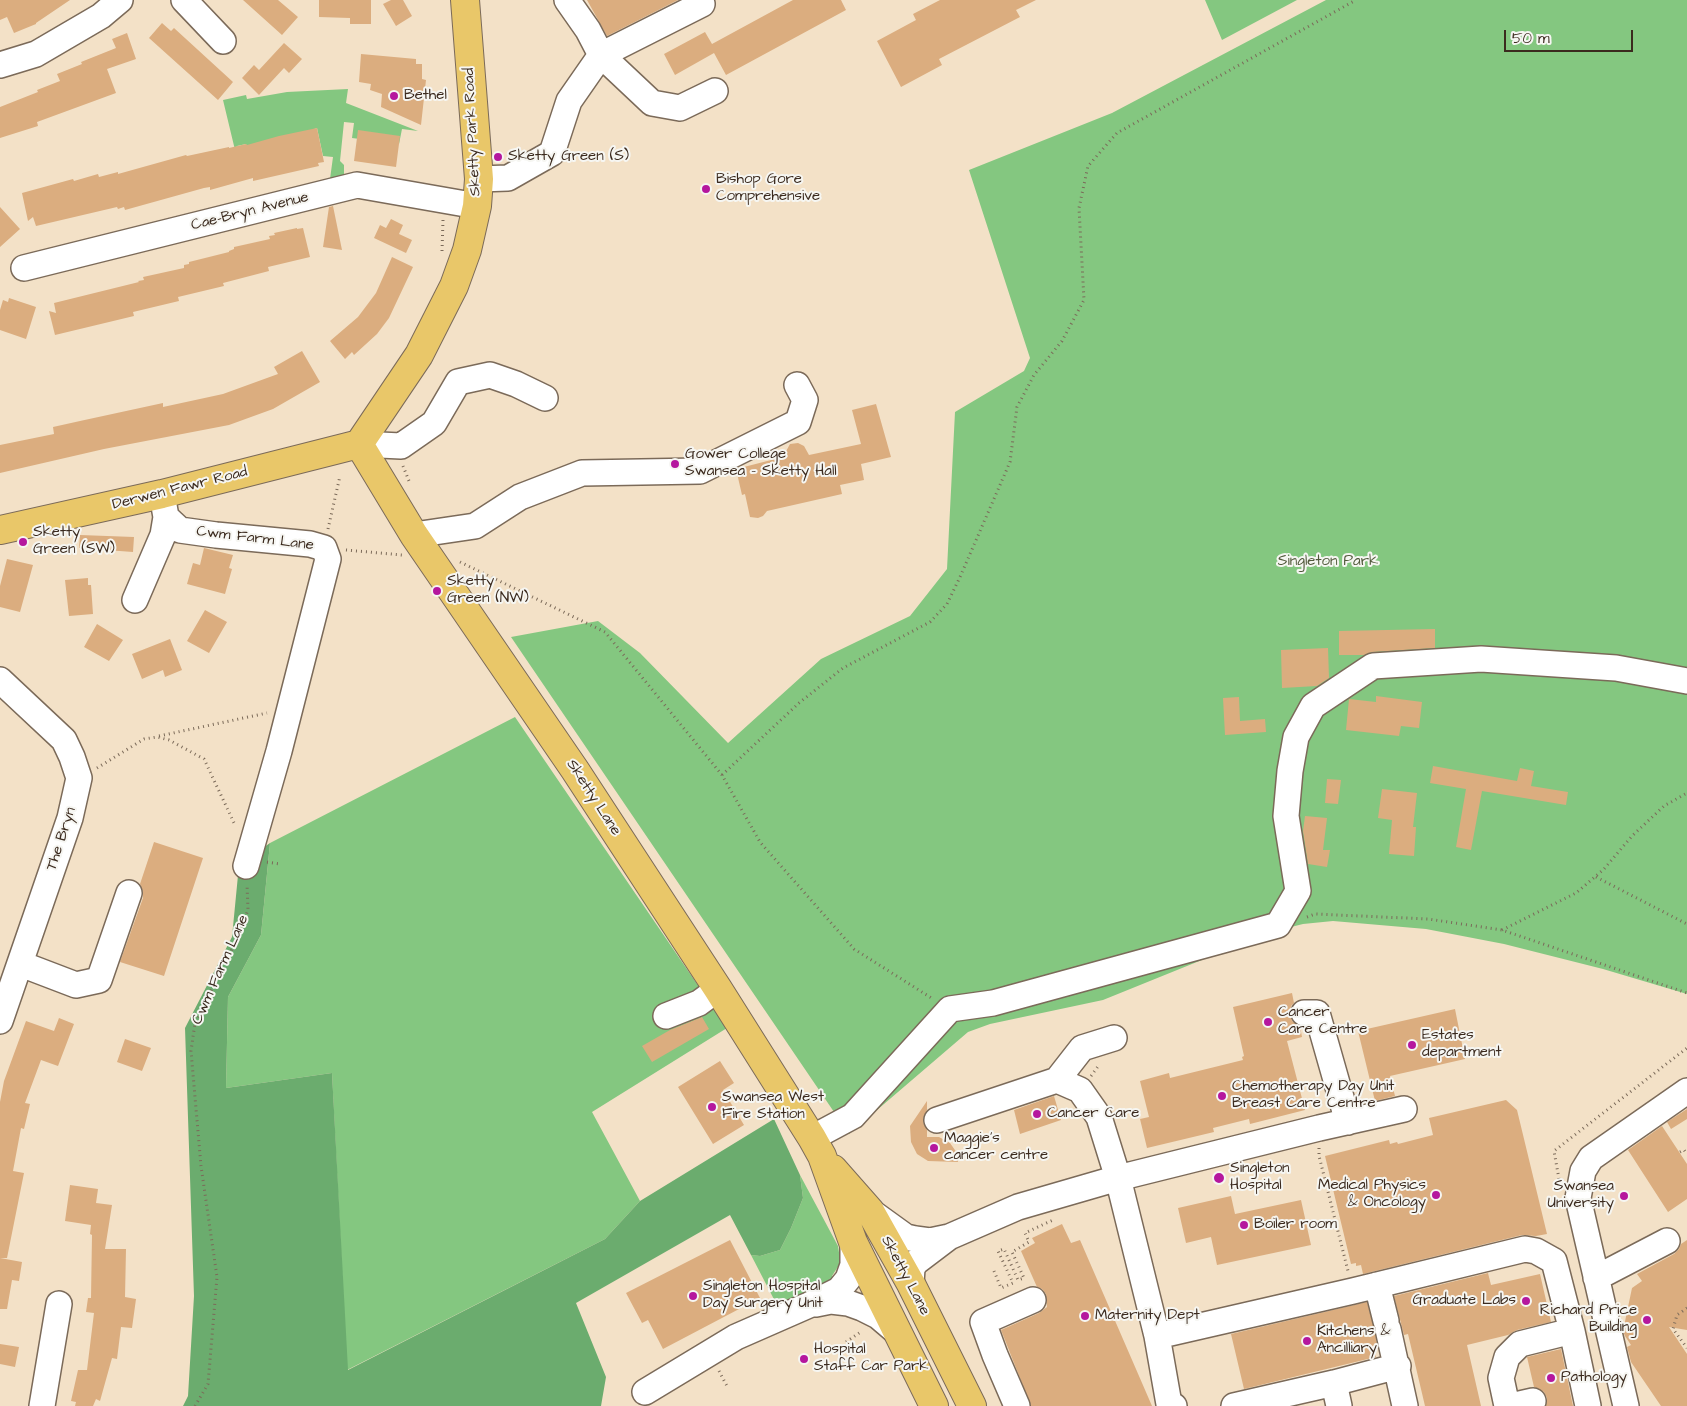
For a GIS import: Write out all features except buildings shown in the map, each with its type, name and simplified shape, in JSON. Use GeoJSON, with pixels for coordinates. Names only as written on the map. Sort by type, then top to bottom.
{"type":"FeatureCollection","features":[{"type":"Feature","properties":{"kind":"main road","name":"Sketty Park Road"},"geometry":{"type":"LineString","coordinates":[[358,444],[419,356],[454,286],[468,250],[477,206],[478,178],[465,0]]}},
{"type":"Feature","properties":{"kind":"main road","name":"Derwen Fawr Road"},"geometry":{"type":"LineString","coordinates":[[0,530],[164,505],[358,444]]}},
{"type":"Feature","properties":{"kind":"main road","name":"Sketty Lane"},"geometry":{"type":"LineString","coordinates":[[358,444],[412,545],[570,762],[718,989],[817,1147],[870,1211],[911,1284],[972,1406]]}},
{"type":"Feature","properties":{"kind":"main road","name":"Sketty Lane"},"geometry":{"type":"LineString","coordinates":[[817,1147],[853,1242],[934,1406]]}},
{"type":"Feature","properties":{"kind":"street"},"geometry":{"type":"LineString","coordinates":[[0,65],[36,54],[101,16],[120,0]]}},
{"type":"Feature","properties":{"kind":"street"},"geometry":{"type":"LineString","coordinates":[[184,0],[223,41]]}},
{"type":"Feature","properties":{"kind":"street"},"geometry":{"type":"LineString","coordinates":[[567,0],[588,30],[601,55],[652,103],[680,108],[715,91]]}},
{"type":"Feature","properties":{"kind":"street"},"geometry":{"type":"LineString","coordinates":[[478,178],[508,178],[552,153],[569,101],[601,55],[702,4]]}},
{"type":"Feature","properties":{"kind":"street","name":"Cae-Bryn Avenue"},"geometry":{"type":"LineString","coordinates":[[24,268],[357,185],[477,206]]}},
{"type":"Feature","properties":{"kind":"street"},"geometry":{"type":"LineString","coordinates":[[358,444],[401,446],[434,423],[458,382],[490,375],[516,384],[545,398]]}},
{"type":"Feature","properties":{"kind":"street"},"geometry":{"type":"LineString","coordinates":[[412,545],[475,526],[520,497],[582,473],[700,471],[798,422],[805,400],[797,385]]}},
{"type":"Feature","properties":{"kind":"street"},"geometry":{"type":"LineString","coordinates":[[135,600],[163,535],[164,505]]}},
{"type":"Feature","properties":{"kind":"street","name":"Cwm Farm Lane"},"geometry":{"type":"LineString","coordinates":[[164,505],[180,530],[310,544],[324,548],[328,559],[250,854]]}},
{"type":"Feature","properties":{"kind":"street"},"geometry":{"type":"LineString","coordinates":[[817,1147],[853,1116],[950,1009],[994,1003],[1278,925],[1298,891],[1286,816],[1290,771],[1296,737],[1313,706],[1372,666],[1482,659],[1616,668],[1687,681]]}},
{"type":"Feature","properties":{"kind":"street"},"geometry":{"type":"LineString","coordinates":[[0,680],[64,740],[80,778]]}},
{"type":"Feature","properties":{"kind":"street","name":"The Bryn"},"geometry":{"type":"LineString","coordinates":[[0,1021],[70,818],[80,778]]}},
{"type":"Feature","properties":{"kind":"street"},"geometry":{"type":"LineString","coordinates":[[20,964],[76,985],[100,980],[129,893]]}},
{"type":"Feature","properties":{"kind":"street"},"geometry":{"type":"LineString","coordinates":[[666,1016],[699,1003],[718,989]]}},
{"type":"Feature","properties":{"kind":"street"},"geometry":{"type":"LineString","coordinates":[[1304,1013],[1317,1013],[1348,1122]]}},
{"type":"Feature","properties":{"kind":"street"},"geometry":{"type":"LineString","coordinates":[[937,1120],[1057,1080],[1082,1048],[1114,1038]]}},
{"type":"Feature","properties":{"kind":"street"},"geometry":{"type":"LineString","coordinates":[[1057,1080],[1080,1090],[1099,1117],[1118,1178],[1157,1336],[1169,1404],[1174,1406]]}},
{"type":"Feature","properties":{"kind":"street"},"geometry":{"type":"LineString","coordinates":[[1626,1406],[1578,1198],[1583,1171],[1591,1158],[1687,1091]]}},
{"type":"Feature","properties":{"kind":"street"},"geometry":{"type":"LineString","coordinates":[[911,1284],[912,1268],[916,1262],[949,1237],[1018,1207],[1118,1178],[1404,1109]]}},
{"type":"Feature","properties":{"kind":"street"},"geometry":{"type":"LineString","coordinates":[[870,1211],[906,1236],[915,1239],[930,1240],[949,1237]]}},
{"type":"Feature","properties":{"kind":"street"},"geometry":{"type":"LineString","coordinates":[[1596,1278],[1667,1241]]}},
{"type":"Feature","properties":{"kind":"street"},"geometry":{"type":"LineString","coordinates":[[646,1392],[736,1337],[839,1290],[848,1279],[853,1265],[853,1242]]}},
{"type":"Feature","properties":{"kind":"street"},"geometry":{"type":"LineString","coordinates":[[1157,1336],[1525,1249],[1536,1251],[1554,1262],[1572,1331],[1588,1406]]}},
{"type":"Feature","properties":{"kind":"street"},"geometry":{"type":"LineString","coordinates":[[1377,1285],[1398,1366],[1405,1406]]}},
{"type":"Feature","properties":{"kind":"street"},"geometry":{"type":"LineString","coordinates":[[1017,1406],[995,1355],[984,1322],[1033,1300]]}},
{"type":"Feature","properties":{"kind":"street"},"geometry":{"type":"LineString","coordinates":[[809,1305],[831,1301],[848,1303],[878,1316],[898,1333]]}},
{"type":"Feature","properties":{"kind":"street"},"geometry":{"type":"LineString","coordinates":[[42,1406],[50,1315]]}},
{"type":"Feature","properties":{"kind":"street"},"geometry":{"type":"LineString","coordinates":[[1507,1406],[1501,1378],[1507,1357],[1520,1344],[1572,1331]]}},
{"type":"Feature","properties":{"kind":"street"},"geometry":{"type":"LineString","coordinates":[[1234,1406],[1336,1394],[1398,1366]]}},
{"type":"Feature","properties":{"kind":"path"},"geometry":{"type":"LineString","coordinates":[[722,775],[799,703],[843,668],[930,622],[947,604],[1010,462],[1017,407],[1034,375],[1062,341],[1084,300],[1079,208],[1088,166],[1117,133],[1356,0]]}},
{"type":"Feature","properties":{"kind":"path"},"geometry":{"type":"LineString","coordinates":[[440,258],[444,200]]}},
{"type":"Feature","properties":{"kind":"path"},"geometry":{"type":"LineString","coordinates":[[401,446],[402,464],[411,488]]}},
{"type":"Feature","properties":{"kind":"path"},"geometry":{"type":"LineString","coordinates":[[340,476],[324,548],[412,545]]}},
{"type":"Feature","properties":{"kind":"path"},"geometry":{"type":"LineString","coordinates":[[455,560],[605,632],[722,775],[760,842],[854,949],[950,1009]]}},
{"type":"Feature","properties":{"kind":"path"},"geometry":{"type":"LineString","coordinates":[[80,778],[144,739],[290,708]]}},
{"type":"Feature","properties":{"kind":"path"},"geometry":{"type":"LineString","coordinates":[[157,737],[169,740],[204,759],[240,836],[245,840],[250,854]]}},
{"type":"Feature","properties":{"kind":"path"},"geometry":{"type":"LineString","coordinates":[[1502,930],[1576,893],[1596,877],[1632,836],[1664,806],[1687,793]]}},
{"type":"Feature","properties":{"kind":"path","name":"Cwm Farm Lane"},"geometry":{"type":"LineString","coordinates":[[195,1406],[208,1384],[217,1277],[201,1166],[191,1051],[195,1022],[237,938],[248,910],[250,854]]}},
{"type":"Feature","properties":{"kind":"path"},"geometry":{"type":"LineString","coordinates":[[1596,877],[1687,924]]}},
{"type":"Feature","properties":{"kind":"path"},"geometry":{"type":"LineString","coordinates":[[1315,914],[1428,919],[1502,930],[1687,993]]}},
{"type":"Feature","properties":{"kind":"path"},"geometry":{"type":"LineString","coordinates":[[1319,1128],[1319,1156],[1343,1248]]}},
{"type":"Feature","properties":{"kind":"path"},"geometry":{"type":"LineString","coordinates":[[1680,1152],[1684,1150],[1687,1154]]}},
{"type":"Feature","properties":{"kind":"path"},"geometry":{"type":"LineString","coordinates":[[994,1272],[1001,1288],[1013,1283],[998,1251],[1004,1249],[1018,1280],[1024,1278],[1012,1252],[1029,1242],[1025,1233],[1058,1217]]}},
{"type":"Feature","properties":{"kind":"path"},"geometry":{"type":"LineString","coordinates":[[1687,1308],[1677,1315],[1673,1329],[1687,1348]]}},
{"type":"Feature","properties":{"kind":"path"},"geometry":{"type":"LineString","coordinates":[[846,1342],[867,1327]]}},
{"type":"Feature","properties":{"kind":"green space"},"geometry":{"type":"Polygon","coordinates":[[[1205,0],[1297,0],[1222,40],[1205,0]]]}},
{"type":"Feature","properties":{"kind":"green space","name":"Singleton Park"},"geometry":{"type":"Polygon","coordinates":[[[1326,0],[1687,0],[1687,994],[1603,969],[1504,944],[1426,929],[1333,921],[1303,924],[1271,932],[1103,1000],[990,1024],[968,1032],[849,1134],[511,637],[598,621],[640,653],[728,743],[821,659],[910,616],[947,569],[955,412],[1024,371],[1030,358],[969,170],[1112,113],[1326,0]]]}},
{"type":"Feature","properties":{"kind":"green space"},"geometry":{"type":"Polygon","coordinates":[[[348,89],[346,103],[418,131],[402,129],[399,144],[352,138],[354,123],[344,122],[340,161],[344,165],[344,177],[330,179],[333,157],[323,156],[317,128],[249,154],[246,144],[237,146],[235,150],[223,100],[246,95],[247,99],[287,92],[348,89]]]}},
{"type":"Feature","properties":{"kind":"green space"},"geometry":{"type":"Polygon","coordinates":[[[515,717],[727,1028],[592,1112],[640,1201],[605,1239],[347,1370],[332,1073],[226,1088],[228,997],[261,935],[270,843],[515,717]]]}},
{"type":"Feature","properties":{"kind":"green space"},"geometry":{"type":"Polygon","coordinates":[[[270,843],[261,935],[228,997],[226,1088],[332,1073],[348,1370],[605,1239],[640,1201],[774,1119],[800,1175],[803,1198],[780,1250],[760,1256],[751,1255],[730,1215],[576,1303],[606,1377],[601,1406],[183,1406],[188,1396],[194,1296],[185,1028],[232,937],[239,865],[270,843]]]}},
{"type":"Feature","properties":{"kind":"green space"},"geometry":{"type":"Polygon","coordinates":[[[800,1175],[838,1246],[839,1265],[832,1276],[837,1280],[779,1309],[751,1255],[760,1256],[780,1250],[803,1198],[800,1175]]]}},
{"type":"Feature","properties":{"kind":"place","name":"Bethel"},"geometry":{"type":"Point","coordinates":[394,96]}},
{"type":"Feature","properties":{"kind":"place","name":"Sketty Green (S)"},"geometry":{"type":"Point","coordinates":[498,157]}},
{"type":"Feature","properties":{"kind":"place","name":"Bishop Gore Comprehensive"},"geometry":{"type":"Point","coordinates":[706,189]}},
{"type":"Feature","properties":{"kind":"place","name":"Gower College Swansea - Sketty Hall"},"geometry":{"type":"Point","coordinates":[675,464]}},
{"type":"Feature","properties":{"kind":"place","name":"Sketty Green (SW)"},"geometry":{"type":"Point","coordinates":[23,542]}},
{"type":"Feature","properties":{"kind":"place","name":"Sketty Green (NW)"},"geometry":{"type":"Point","coordinates":[437,591]}},
{"type":"Feature","properties":{"kind":"place","name":"Cancer Care Centre"},"geometry":{"type":"Point","coordinates":[1268,1022]}},
{"type":"Feature","properties":{"kind":"place","name":"Estates department"},"geometry":{"type":"Point","coordinates":[1412,1045]}},
{"type":"Feature","properties":{"kind":"place","name":"Chemotherapy Day Unit Breast Care Centre"},"geometry":{"type":"Point","coordinates":[1222,1096]}},
{"type":"Feature","properties":{"kind":"place","name":"Swansea West Fire Station"},"geometry":{"type":"Point","coordinates":[712,1107]}},
{"type":"Feature","properties":{"kind":"place","name":"Cancer Care"},"geometry":{"type":"Point","coordinates":[1037,1114]}},
{"type":"Feature","properties":{"kind":"place","name":"Maggie's cancer centre"},"geometry":{"type":"Point","coordinates":[934,1148]}},
{"type":"Feature","properties":{"kind":"place","name":"Singleton Hospital"},"geometry":{"type":"Point","coordinates":[1219,1178]}},
{"type":"Feature","properties":{"kind":"place","name":"Medical Physics & Oncology"},"geometry":{"type":"Point","coordinates":[1436,1195]}},
{"type":"Feature","properties":{"kind":"place","name":"Swansea University"},"geometry":{"type":"Point","coordinates":[1624,1196]}},
{"type":"Feature","properties":{"kind":"place","name":"Boiler room"},"geometry":{"type":"Point","coordinates":[1244,1225]}},
{"type":"Feature","properties":{"kind":"place","name":"Singleton Hospital Day Surgery Unit"},"geometry":{"type":"Point","coordinates":[693,1296]}},
{"type":"Feature","properties":{"kind":"place","name":"Graduate Labs"},"geometry":{"type":"Point","coordinates":[1526,1301]}},
{"type":"Feature","properties":{"kind":"place","name":"Maternity Dept"},"geometry":{"type":"Point","coordinates":[1085,1316]}},
{"type":"Feature","properties":{"kind":"place","name":"Richard Price Building"},"geometry":{"type":"Point","coordinates":[1647,1320]}},
{"type":"Feature","properties":{"kind":"place","name":"Kitchens & Ancilliary"},"geometry":{"type":"Point","coordinates":[1307,1341]}},
{"type":"Feature","properties":{"kind":"place","name":"Hospital Staff Car Park"},"geometry":{"type":"Point","coordinates":[804,1359]}},
{"type":"Feature","properties":{"kind":"place","name":"Pathology"},"geometry":{"type":"Point","coordinates":[1551,1378]}}]}
